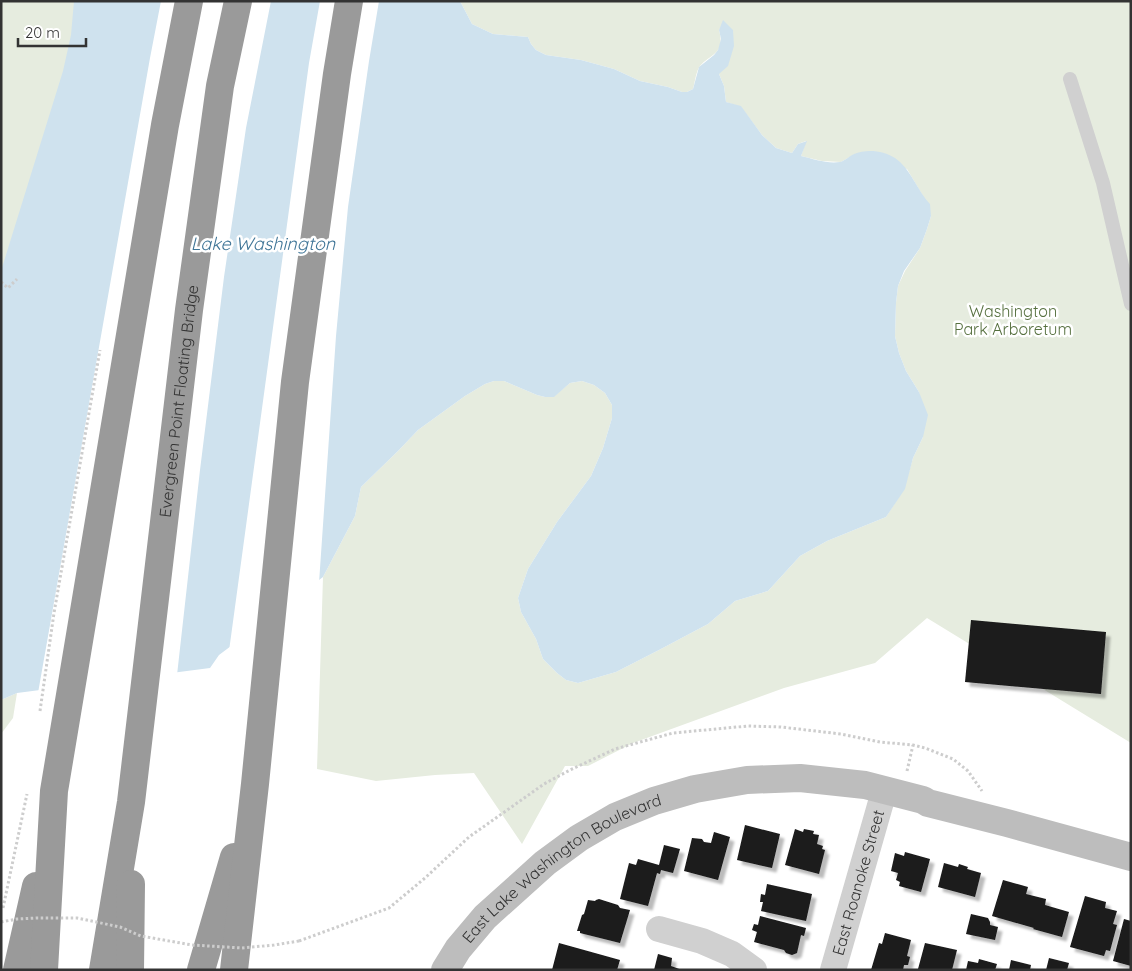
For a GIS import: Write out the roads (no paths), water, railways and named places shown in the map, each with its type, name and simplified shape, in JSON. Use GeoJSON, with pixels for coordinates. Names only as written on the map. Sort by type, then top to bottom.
{"type":"FeatureCollection","features":[{"type":"Feature","properties":{"kind":"highway"},"geometry":{"type":"LineString","coordinates":[[17,970],[45,798],[164,125],[189,1]]}},
{"type":"Feature","properties":{"kind":"highway","name":"Evergreen Point Floating Bridge"},"geometry":{"type":"LineString","coordinates":[[131,802],[189,310],[220,86],[238,1]]}},
{"type":"Feature","properties":{"kind":"highway"},"geometry":{"type":"LineString","coordinates":[[234,970],[255,784],[295,382],[337,74],[349,1]]}},
{"type":"Feature","properties":{"kind":"highway"},"geometry":{"type":"LineString","coordinates":[[201,970],[255,784]]}},
{"type":"Feature","properties":{"kind":"highway"},"geometry":{"type":"LineString","coordinates":[[44,970],[45,798]]}},
{"type":"Feature","properties":{"kind":"highway"},"geometry":{"type":"LineString","coordinates":[[103,970],[131,802]]}},
{"type":"Feature","properties":{"kind":"highway"},"geometry":{"type":"LineString","coordinates":[[130,970],[131,802]]}},
{"type":"Feature","properties":{"kind":"main road","name":"East Lake Washington Boulevard"},"geometry":{"type":"LineString","coordinates":[[445,970],[458,949],[486,917],[545,862],[579,838],[615,817],[654,801],[694,789],[747,780],[800,778],[853,784]]}},
{"type":"Feature","properties":{"kind":"main road"},"geometry":{"type":"LineString","coordinates":[[853,784],[864,790],[922,805],[928,803]]}},
{"type":"Feature","properties":{"kind":"main road"},"geometry":{"type":"LineString","coordinates":[[853,784],[901,794],[928,803],[1007,822],[1131,857]]}},
{"type":"Feature","properties":{"kind":"street","name":"East Roanoke Street"},"geometry":{"type":"LineString","coordinates":[[833,970],[883,795]]}},
{"type":"Feature","properties":{"kind":"street"},"geometry":{"type":"LineString","coordinates":[[658,929],[702,941],[732,954],[754,970]]}},
{"type":"Feature","properties":{"kind":"lane"},"geometry":{"type":"LineString","coordinates":[[1070,78],[1103,183],[1131,304]]}},
{"type":"Feature","properties":{"kind":"water","name":"Lake Washington"},"geometry":{"type":"Polygon","coordinates":[[[74,1],[460,1],[472,24],[493,34],[528,37],[536,50],[546,55],[581,60],[614,69],[640,81],[682,92],[693,89],[699,67],[718,50],[721,39],[719,30],[723,20],[733,30],[734,46],[728,66],[719,74],[724,86],[726,102],[741,106],[762,135],[776,148],[792,153],[798,144],[807,141],[801,156],[830,162],[842,161],[864,151],[885,153],[901,163],[930,204],[931,216],[927,229],[920,248],[904,271],[898,286],[896,303],[895,336],[899,353],[906,371],[919,392],[928,415],[923,437],[913,458],[905,489],[886,517],[827,541],[800,556],[768,591],[735,601],[708,624],[616,672],[578,683],[566,680],[543,659],[536,639],[521,612],[518,598],[528,569],[557,522],[591,476],[603,448],[612,418],[612,405],[605,393],[594,385],[582,381],[570,383],[554,397],[545,397],[504,381],[494,381],[465,396],[418,430],[361,487],[355,516],[323,577],[219,655],[210,668],[17,693],[1,700],[1,271],[63,71],[71,35],[74,1]]]}},
{"type":"Feature","properties":{"kind":"park label","name":"Washington Park Arboretum"},"geometry":{"type":"Point","coordinates":[1013,320]}}]}
